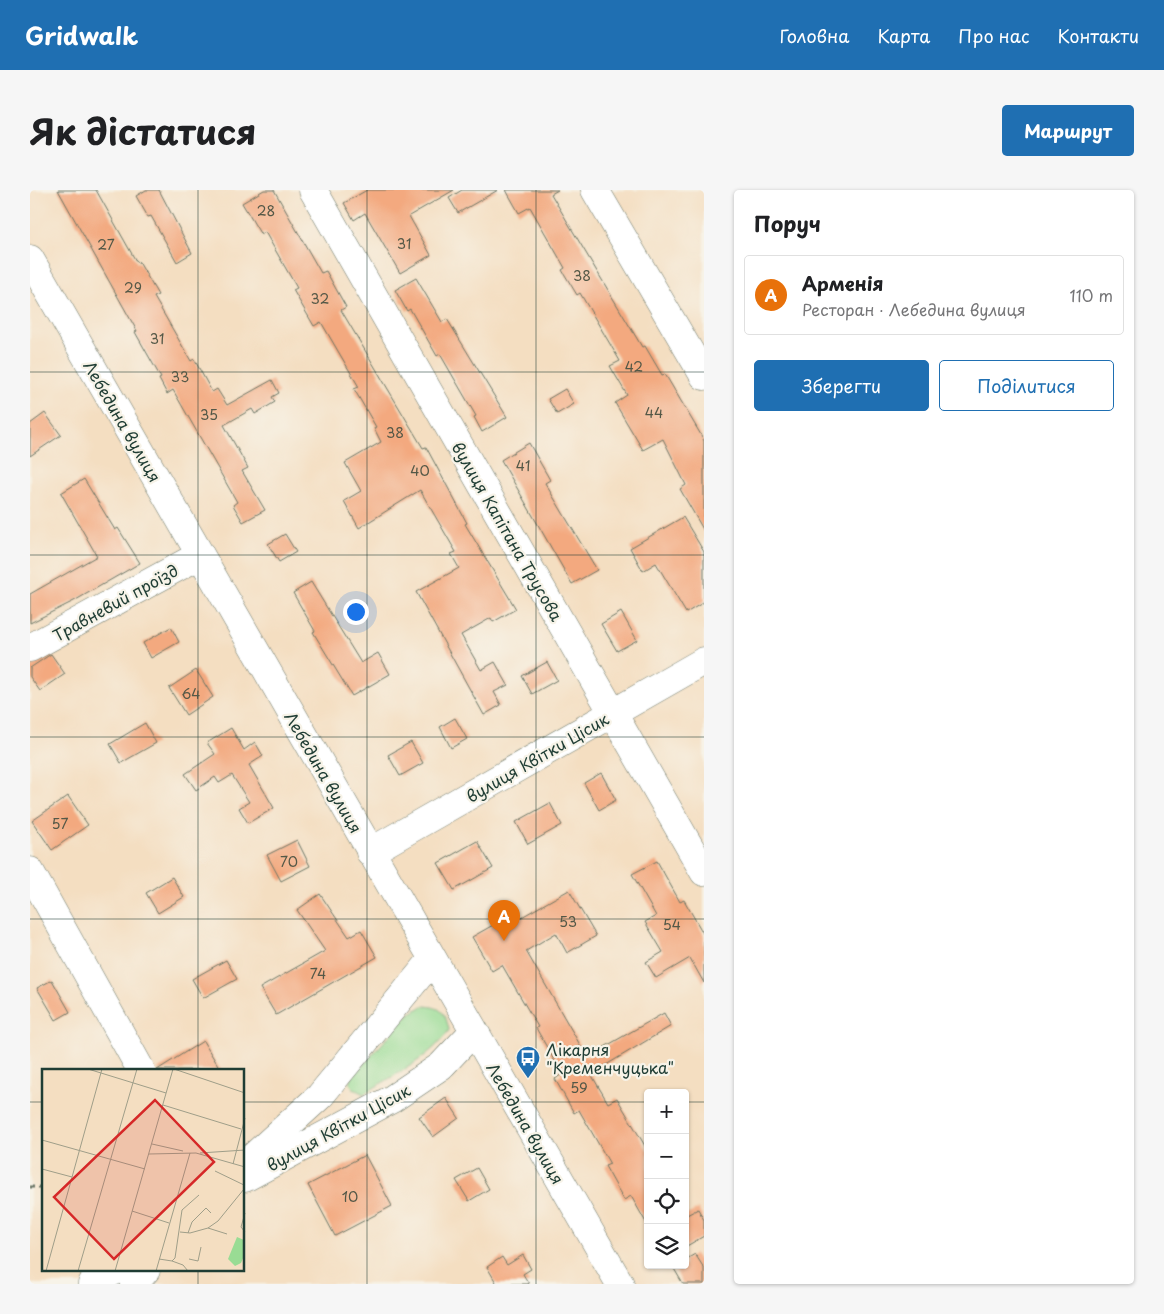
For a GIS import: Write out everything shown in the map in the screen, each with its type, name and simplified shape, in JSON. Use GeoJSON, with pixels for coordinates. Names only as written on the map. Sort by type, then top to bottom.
{"type":"FeatureCollection","features":[{"type":"Feature","properties":{"kind":"street","name":"вулиця Капітана Трусова"},"geometry":{"type":"LineString","coordinates":[[313,190],[704,872]]}},
{"type":"Feature","properties":{"kind":"street"},"geometry":{"type":"LineString","coordinates":[[595,190],[704,376]]}},
{"type":"Feature","properties":{"kind":"street","name":"Лебедина вулиця"},"geometry":{"type":"LineString","coordinates":[[30,259],[620,1284]]}},
{"type":"Feature","properties":{"kind":"street","name":"Травневий проїзд"},"geometry":{"type":"LineString","coordinates":[[30,648],[200,555]]}},
{"type":"Feature","properties":{"kind":"street","name":"вулиця Квітки Цісик"},"geometry":{"type":"LineString","coordinates":[[370,852],[704,661]]}},
{"type":"Feature","properties":{"kind":"street"},"geometry":{"type":"LineString","coordinates":[[30,871],[140,1069]]}},
{"type":"Feature","properties":{"kind":"street","name":"вулиця Квітки Цісик"},"geometry":{"type":"LineString","coordinates":[[245,1164],[320,1096],[432,960]]}},
{"type":"Feature","properties":{"kind":"street","name":"вулиця Квітки Цісик"},"geometry":{"type":"LineString","coordinates":[[245,1177],[392,1099],[441,1066],[474,1032]]}},
{"type":"Feature","properties":{"kind":"street"},"geometry":{"type":"LineString","coordinates":[[92,1284],[113,1272]]}},
{"type":"Feature","properties":{"kind":"street"},"geometry":{"type":"LineString","coordinates":[[134,1284],[144,1272]]}},
{"type":"Feature","properties":{"kind":"green space"},"geometry":{"type":"Polygon","coordinates":[[[423,1006],[439,1009],[444,1015],[449,1030],[441,1040],[421,1058],[364,1094],[354,1089],[350,1083],[353,1076],[409,1014],[423,1006]]]}},
{"type":"Feature","properties":{"kind":"building"},"geometry":{"type":"Polygon","coordinates":[[[58,190],[96,190],[137,263],[139,262],[158,295],[154,297],[191,361],[194,359],[212,392],[217,389],[227,405],[272,380],[279,393],[272,397],[275,402],[255,414],[252,409],[224,425],[248,468],[242,471],[265,510],[243,522],[233,505],[237,502],[173,390],[167,394],[159,379],[161,378],[135,332],[137,331],[58,190]]]}},
{"type":"Feature","properties":{"kind":"building"},"geometry":{"type":"Polygon","coordinates":[[[146,190],[159,190],[192,253],[177,262],[151,216],[148,217],[136,196],[146,190]]]}},
{"type":"Feature","properties":{"kind":"building"},"geometry":{"type":"Polygon","coordinates":[[[264,190],[274,190],[321,273],[326,271],[346,307],[341,310],[423,448],[426,447],[467,523],[465,524],[516,609],[493,622],[491,618],[461,635],[481,670],[495,662],[508,685],[494,692],[501,705],[484,715],[416,592],[459,568],[451,554],[456,552],[420,490],[359,528],[344,501],[361,491],[345,463],[381,442],[374,428],[376,427],[354,389],[359,387],[321,322],[314,326],[293,290],[297,288],[265,232],[261,235],[242,203],[264,190]]]}},
{"type":"Feature","properties":{"kind":"building"},"geometry":{"type":"Polygon","coordinates":[[[367,190],[454,190],[409,216],[431,255],[400,273],[365,213],[354,220],[344,203],[367,190]]]}},
{"type":"Feature","properties":{"kind":"building"},"geometry":{"type":"Polygon","coordinates":[[[462,190],[498,190],[458,213],[449,198],[462,190]]]}},
{"type":"Feature","properties":{"kind":"building"},"geometry":{"type":"Polygon","coordinates":[[[506,190],[558,190],[551,194],[642,347],[645,346],[662,375],[665,374],[701,435],[704,441],[704,531],[680,489],[686,485],[663,439],[643,450],[615,403],[627,395],[610,366],[620,361],[580,293],[577,295],[562,270],[565,268],[530,207],[519,213],[506,190]]]}},
{"type":"Feature","properties":{"kind":"building"},"geometry":{"type":"Polygon","coordinates":[[[416,278],[442,322],[447,319],[507,417],[482,432],[474,417],[476,416],[440,354],[437,356],[410,309],[407,311],[395,290],[416,278]]]}},
{"type":"Feature","properties":{"kind":"building"},"geometry":{"type":"Polygon","coordinates":[[[565,389],[574,404],[557,414],[548,399],[565,389]]]}},
{"type":"Feature","properties":{"kind":"building"},"geometry":{"type":"Polygon","coordinates":[[[45,413],[61,435],[30,456],[30,424],[45,413]]]}},
{"type":"Feature","properties":{"kind":"building"},"geometry":{"type":"Polygon","coordinates":[[[529,443],[550,480],[545,483],[597,570],[572,584],[501,460],[529,443]]]}},
{"type":"Feature","properties":{"kind":"building"},"geometry":{"type":"Polygon","coordinates":[[[84,479],[115,530],[118,528],[140,563],[74,601],[30,623],[30,594],[97,556],[61,493],[84,479]]]}},
{"type":"Feature","properties":{"kind":"building"},"geometry":{"type":"Polygon","coordinates":[[[683,517],[704,552],[704,602],[686,613],[656,563],[643,571],[630,548],[683,517]]]}},
{"type":"Feature","properties":{"kind":"building"},"geometry":{"type":"Polygon","coordinates":[[[285,534],[296,552],[279,562],[268,544],[285,534]]]}},
{"type":"Feature","properties":{"kind":"building"},"geometry":{"type":"Polygon","coordinates":[[[311,582],[361,663],[378,653],[390,674],[352,696],[313,632],[315,631],[293,593],[311,582]]]}},
{"type":"Feature","properties":{"kind":"building"},"geometry":{"type":"Polygon","coordinates":[[[621,612],[637,640],[617,651],[601,624],[621,612]]]}},
{"type":"Feature","properties":{"kind":"building"},"geometry":{"type":"Polygon","coordinates":[[[171,627],[179,642],[151,658],[143,643],[171,627]]]}},
{"type":"Feature","properties":{"kind":"building"},"geometry":{"type":"Polygon","coordinates":[[[51,654],[65,674],[40,691],[30,677],[30,668],[51,654]]]}},
{"type":"Feature","properties":{"kind":"building"},"geometry":{"type":"Polygon","coordinates":[[[547,662],[557,680],[532,694],[522,676],[547,662]]]}},
{"type":"Feature","properties":{"kind":"building"},"geometry":{"type":"Polygon","coordinates":[[[196,670],[213,697],[186,715],[169,688],[196,670]]]}},
{"type":"Feature","properties":{"kind":"building"},"geometry":{"type":"Polygon","coordinates":[[[455,718],[467,739],[451,748],[440,727],[455,718]]]}},
{"type":"Feature","properties":{"kind":"building"},"geometry":{"type":"Polygon","coordinates":[[[145,723],[156,743],[121,763],[110,744],[145,723]]]}},
{"type":"Feature","properties":{"kind":"building"},"geometry":{"type":"Polygon","coordinates":[[[231,728],[244,750],[255,742],[263,756],[249,765],[274,808],[248,823],[239,808],[249,802],[232,775],[219,783],[215,777],[196,790],[185,774],[215,754],[207,743],[231,728]]]}},
{"type":"Feature","properties":{"kind":"building"},"geometry":{"type":"Polygon","coordinates":[[[411,742],[423,763],[400,776],[388,755],[411,742]]]}},
{"type":"Feature","properties":{"kind":"building"},"geometry":{"type":"Polygon","coordinates":[[[601,773],[616,800],[599,810],[584,783],[601,773]]]}},
{"type":"Feature","properties":{"kind":"building"},"geometry":{"type":"Polygon","coordinates":[[[68,796],[88,825],[52,850],[32,821],[68,796]]]}},
{"type":"Feature","properties":{"kind":"building"},"geometry":{"type":"Polygon","coordinates":[[[550,803],[562,825],[528,844],[516,822],[550,803]]]}},
{"type":"Feature","properties":{"kind":"building"},"geometry":{"type":"Polygon","coordinates":[[[297,840],[310,866],[281,881],[267,855],[297,840]]]}},
{"type":"Feature","properties":{"kind":"building"},"geometry":{"type":"Polygon","coordinates":[[[477,841],[493,868],[454,890],[438,863],[477,841]]]}},
{"type":"Feature","properties":{"kind":"building"},"geometry":{"type":"Polygon","coordinates":[[[657,861],[680,902],[684,900],[704,935],[704,983],[690,958],[656,978],[646,962],[663,952],[645,922],[656,916],[632,874],[657,861]]]}},
{"type":"Feature","properties":{"kind":"building"},"geometry":{"type":"Polygon","coordinates":[[[172,877],[184,897],[158,913],[146,893],[172,877]]]}},
{"type":"Feature","properties":{"kind":"building"},"geometry":{"type":"Polygon","coordinates":[[[569,890],[596,936],[567,953],[556,933],[526,951],[587,1057],[664,1013],[671,1026],[591,1074],[608,1103],[617,1098],[644,1144],[644,1219],[631,1196],[624,1200],[605,1166],[610,1164],[579,1110],[574,1113],[555,1079],[562,1074],[536,1028],[538,1027],[502,965],[492,971],[472,937],[516,912],[520,918],[569,890]]]}},
{"type":"Feature","properties":{"kind":"building"},"geometry":{"type":"Polygon","coordinates":[[[320,894],[349,937],[361,930],[377,957],[276,1015],[260,988],[325,951],[297,910],[320,894]]]}},
{"type":"Feature","properties":{"kind":"building"},"geometry":{"type":"Polygon","coordinates":[[[226,960],[237,979],[203,998],[192,979],[226,960]]]}},
{"type":"Feature","properties":{"kind":"building"},"geometry":{"type":"Polygon","coordinates":[[[52,980],[70,1012],[56,1020],[37,988],[52,980]]]}},
{"type":"Feature","properties":{"kind":"building"},"geometry":{"type":"Polygon","coordinates":[[[203,1041],[220,1069],[159,1069],[203,1041]]]}},
{"type":"Feature","properties":{"kind":"building"},"geometry":{"type":"Polygon","coordinates":[[[446,1098],[459,1118],[433,1137],[419,1117],[446,1098]]]}},
{"type":"Feature","properties":{"kind":"building"},"geometry":{"type":"Polygon","coordinates":[[[365,1155],[392,1206],[335,1236],[308,1185],[365,1155]]]}},
{"type":"Feature","properties":{"kind":"building"},"geometry":{"type":"Polygon","coordinates":[[[477,1168],[489,1189],[469,1201],[456,1180],[477,1168]]]}},
{"type":"Feature","properties":{"kind":"building"},"geometry":{"type":"Polygon","coordinates":[[[698,1209],[704,1220],[704,1236],[689,1245],[689,1224],[689,1214],[698,1209]]]}},
{"type":"Feature","properties":{"kind":"building"},"geometry":{"type":"Polygon","coordinates":[[[695,1254],[704,1268],[704,1284],[683,1284],[674,1269],[689,1269],[689,1258],[695,1254]]]}},
{"type":"Feature","properties":{"kind":"building"},"geometry":{"type":"Polygon","coordinates":[[[523,1255],[531,1269],[523,1274],[529,1284],[497,1284],[487,1267],[502,1257],[507,1265],[523,1255]]]}},
{"type":"Feature","properties":{"kind":"place","name":"Арменія"},"geometry":{"type":"Point","coordinates":[504,941]}},
{"type":"Feature","properties":{"kind":"place","name":"Лікарня \"Кременчуцька\""},"geometry":{"type":"Point","coordinates":[528,1079]}}]}
